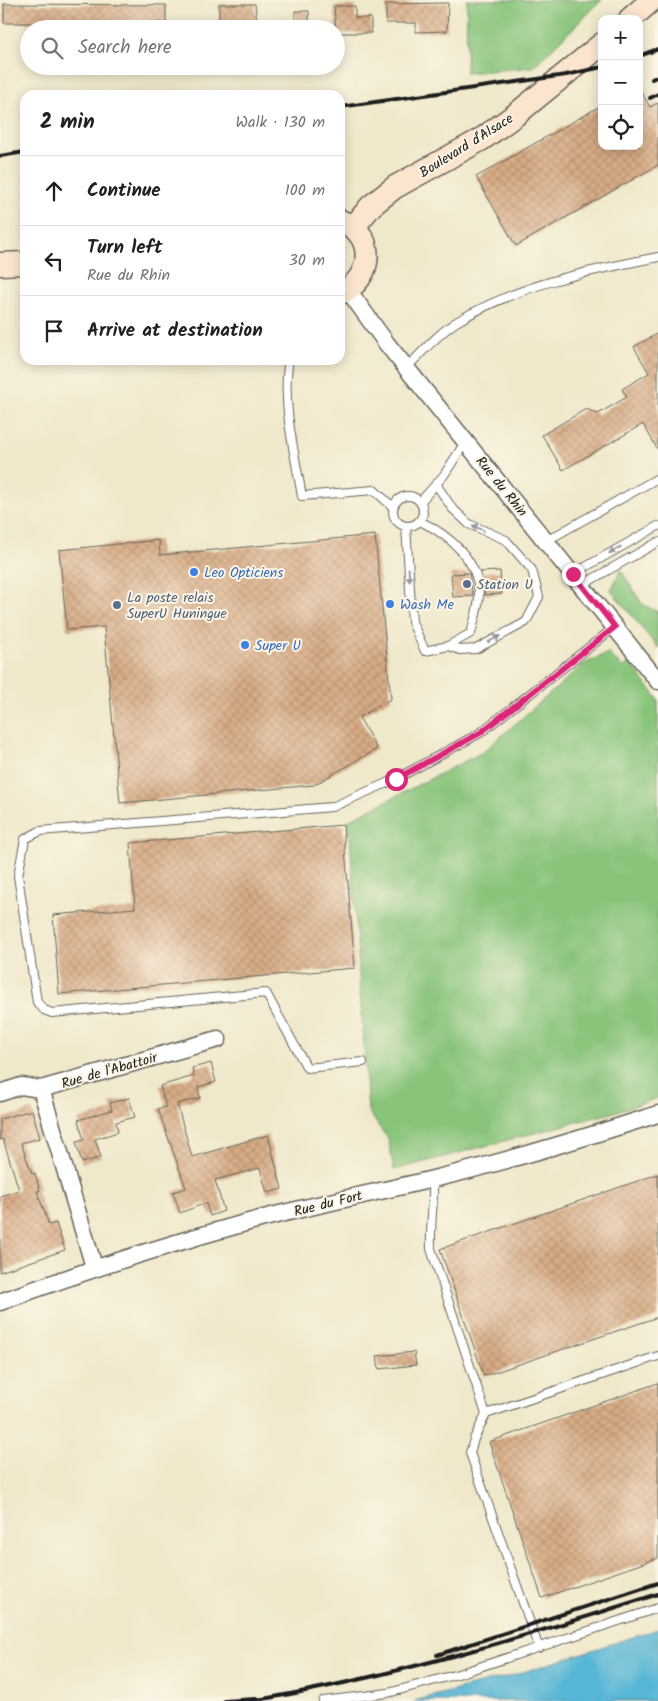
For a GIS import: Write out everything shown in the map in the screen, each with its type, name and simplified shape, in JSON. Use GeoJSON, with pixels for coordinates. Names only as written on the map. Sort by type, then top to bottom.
{"type":"FeatureCollection","features":[{"type":"Feature","properties":{"kind":"main road"},"geometry":{"type":"LineString","coordinates":[[635,15],[652,0]]}},
{"type":"Feature","properties":{"kind":"main road","name":"Boulevard d'Alsace"},"geometry":{"type":"LineString","coordinates":[[345,291],[357,282],[364,272],[367,260],[366,248],[361,237],[346,225],[396,187],[482,139],[514,116],[598,47]]}},
{"type":"Feature","properties":{"kind":"main road"},"geometry":{"type":"LineString","coordinates":[[0,264],[20,264]]}},
{"type":"Feature","properties":{"kind":"street","name":"Rue du Rhin"},"geometry":{"type":"LineString","coordinates":[[345,293],[466,440],[658,680]]}},
{"type":"Feature","properties":{"kind":"street","name":"Rue de l'Abattoir"},"geometry":{"type":"LineString","coordinates":[[0,1093],[22,1086],[42,1090],[218,1039]]}},
{"type":"Feature","properties":{"kind":"street"},"geometry":{"type":"LineString","coordinates":[[42,1090],[94,1267]]}},
{"type":"Feature","properties":{"kind":"street","name":"Rue du Fort"},"geometry":{"type":"LineString","coordinates":[[0,1302],[94,1267],[246,1223],[353,1196],[433,1179],[596,1134],[658,1114]]}},
{"type":"Feature","properties":{"kind":"lane"},"geometry":{"type":"LineString","coordinates":[[406,368],[456,322],[532,286],[578,273],[658,257]]}},
{"type":"Feature","properties":{"kind":"lane"},"geometry":{"type":"LineString","coordinates":[[288,365],[286,375],[289,410],[302,496],[374,490],[393,507]]}},
{"type":"Feature","properties":{"kind":"lane"},"geometry":{"type":"LineString","coordinates":[[421,501],[436,484],[466,440]]}},
{"type":"Feature","properties":{"kind":"lane"},"geometry":{"type":"LineString","coordinates":[[546,541],[658,478]]}},
{"type":"Feature","properties":{"kind":"lane"},"geometry":{"type":"LineString","coordinates":[[436,484],[452,508],[469,524],[506,540],[532,570],[539,597],[526,622],[476,649],[460,650],[448,646]]}},
{"type":"Feature","properties":{"kind":"lane"},"geometry":{"type":"LineString","coordinates":[[406,526],[420,521],[424,511],[421,501],[408,495],[398,499],[393,507],[394,516],[406,526],[412,622],[425,652],[448,646],[472,633],[479,596],[476,572],[449,537],[420,521]]}},
{"type":"Feature","properties":{"kind":"lane"},"geometry":{"type":"LineString","coordinates":[[577,579],[658,526]]}},
{"type":"Feature","properties":{"kind":"lane"},"geometry":{"type":"LineString","coordinates":[[577,579],[658,542]]}},
{"type":"Feature","properties":{"kind":"lane"},"geometry":{"type":"LineString","coordinates":[[363,1062],[307,1068],[266,993],[52,1013],[44,1010],[37,1002],[18,876],[25,839],[40,830],[332,807],[396,779],[480,733],[615,627]]}},
{"type":"Feature","properties":{"kind":"lane"},"geometry":{"type":"LineString","coordinates":[[433,1179],[434,1197],[430,1222],[431,1249],[486,1414]]}},
{"type":"Feature","properties":{"kind":"lane"},"geometry":{"type":"LineString","coordinates":[[539,1648],[470,1453],[474,1438],[486,1414],[658,1356]]}},
{"type":"Feature","properties":{"kind":"lane"},"geometry":{"type":"LineString","coordinates":[[323,1701],[388,1692],[539,1648],[658,1608]]}},
{"type":"Feature","properties":{"kind":"green space"},"geometry":{"type":"Polygon","coordinates":[[[467,0],[602,0],[533,67],[466,73],[467,0]]]}},
{"type":"Feature","properties":{"kind":"green space"},"geometry":{"type":"Polygon","coordinates":[[[621,570],[642,604],[658,612],[658,648],[611,590],[621,570]]]}},
{"type":"Feature","properties":{"kind":"green space"},"geometry":{"type":"Polygon","coordinates":[[[608,653],[623,668],[629,662],[658,699],[658,1098],[611,1113],[394,1170],[388,1139],[368,1111],[349,820],[483,752],[584,664],[608,653]]]}},
{"type":"Feature","properties":{"kind":"water"},"geometry":{"type":"Polygon","coordinates":[[[658,1629],[658,1701],[414,1701],[514,1675],[658,1629]]]}},
{"type":"Feature","properties":{"kind":"building"},"geometry":{"type":"Polygon","coordinates":[[[448,3],[447,31],[416,32],[416,23],[386,23],[386,4],[448,3]]]}},
{"type":"Feature","properties":{"kind":"building"},"geometry":{"type":"Polygon","coordinates":[[[4,4],[166,5],[166,20],[20,20],[20,23],[4,23],[4,4]]]}},
{"type":"Feature","properties":{"kind":"building"},"geometry":{"type":"Polygon","coordinates":[[[219,4],[255,4],[257,20],[219,20],[219,4]]]}},
{"type":"Feature","properties":{"kind":"building"},"geometry":{"type":"Polygon","coordinates":[[[334,6],[355,6],[355,18],[371,18],[371,33],[345,33],[345,20],[335,20],[334,6]]]}},
{"type":"Feature","properties":{"kind":"building"},"geometry":{"type":"Polygon","coordinates":[[[295,11],[309,11],[309,20],[295,20],[295,11]]]}},
{"type":"Feature","properties":{"kind":"building"},"geometry":{"type":"Polygon","coordinates":[[[643,95],[650,107],[658,103],[658,165],[516,246],[476,177],[598,107],[598,150],[643,150],[643,95]]]}},
{"type":"Feature","properties":{"kind":"building"},"geometry":{"type":"Polygon","coordinates":[[[658,333],[658,450],[643,424],[563,470],[542,435],[586,409],[598,414],[627,397],[622,389],[649,373],[634,347],[658,333]]]}},
{"type":"Feature","properties":{"kind":"building"},"geometry":{"type":"Polygon","coordinates":[[[375,535],[391,699],[359,717],[377,749],[314,785],[120,803],[104,627],[67,630],[59,550],[159,540],[160,555],[375,535]]]}},
{"type":"Feature","properties":{"kind":"building"},"geometry":{"type":"Polygon","coordinates":[[[500,571],[502,594],[485,595],[480,572],[500,571]]]}},
{"type":"Feature","properties":{"kind":"building"},"geometry":{"type":"Polygon","coordinates":[[[469,573],[473,596],[453,597],[451,574],[469,573]]]}},
{"type":"Feature","properties":{"kind":"building"},"geometry":{"type":"Polygon","coordinates":[[[343,825],[355,968],[59,994],[53,915],[135,908],[130,843],[343,825]]]}},
{"type":"Feature","properties":{"kind":"building"},"geometry":{"type":"Polygon","coordinates":[[[211,1063],[216,1082],[198,1087],[200,1098],[177,1104],[192,1157],[268,1135],[282,1189],[267,1193],[260,1168],[215,1180],[224,1211],[210,1216],[206,1203],[180,1213],[173,1192],[186,1188],[158,1109],[166,1107],[160,1086],[194,1076],[192,1068],[211,1063]]]}},
{"type":"Feature","properties":{"kind":"building"},"geometry":{"type":"Polygon","coordinates":[[[129,1098],[135,1117],[116,1122],[118,1132],[95,1139],[101,1157],[82,1163],[76,1142],[84,1140],[78,1120],[112,1110],[110,1103],[129,1098]]]}},
{"type":"Feature","properties":{"kind":"building"},"geometry":{"type":"Polygon","coordinates":[[[32,1110],[40,1138],[21,1143],[32,1174],[35,1173],[40,1191],[37,1191],[49,1225],[56,1223],[65,1250],[0,1272],[0,1196],[19,1190],[3,1139],[0,1140],[0,1119],[32,1110]]]}},
{"type":"Feature","properties":{"kind":"building"},"geometry":{"type":"Polygon","coordinates":[[[658,1174],[658,1317],[484,1376],[440,1249],[658,1174]]]}},
{"type":"Feature","properties":{"kind":"building"},"geometry":{"type":"Polygon","coordinates":[[[414,1352],[416,1365],[379,1369],[377,1356],[414,1352]]]}},
{"type":"Feature","properties":{"kind":"building"},"geometry":{"type":"Polygon","coordinates":[[[658,1383],[658,1558],[542,1598],[489,1442],[658,1383]]]}},
{"type":"Feature","properties":{"kind":"railway"},"geometry":{"type":"LineString","coordinates":[[643,55],[658,49]]}},
{"type":"Feature","properties":{"kind":"railway"},"geometry":{"type":"LineString","coordinates":[[345,106],[566,75],[598,68]]}},
{"type":"Feature","properties":{"kind":"railway"},"geometry":{"type":"LineString","coordinates":[[652,79],[658,76]]}},
{"type":"Feature","properties":{"kind":"railway"},"geometry":{"type":"LineString","coordinates":[[650,98],[658,94]]}},
{"type":"Feature","properties":{"kind":"railway"},"geometry":{"type":"LineString","coordinates":[[0,156],[20,153]]}},
{"type":"Feature","properties":{"kind":"railway"},"geometry":{"type":"LineString","coordinates":[[437,1655],[658,1583]]}},
{"type":"Feature","properties":{"kind":"railway"},"geometry":{"type":"LineString","coordinates":[[251,1701],[354,1681],[456,1655],[658,1594]]}},
{"type":"Feature","properties":{"kind":"railway"},"geometry":{"type":"LineString","coordinates":[[224,1701],[256,1699]]}},
{"type":"Feature","properties":{"kind":"place","name":"Leo Opticiens"},"geometry":{"type":"Point","coordinates":[194,572]}},
{"type":"Feature","properties":{"kind":"place","name":"Station U"},"geometry":{"type":"Point","coordinates":[467,584]}},
{"type":"Feature","properties":{"kind":"place","name":"Wash Me"},"geometry":{"type":"Point","coordinates":[390,604]}},
{"type":"Feature","properties":{"kind":"place","name":"La poste relais SuperU Huningue"},"geometry":{"type":"Point","coordinates":[117,605]}},
{"type":"Feature","properties":{"kind":"place","name":"Super U"},"geometry":{"type":"Point","coordinates":[245,645]}},
{"type":"Feature","properties":{"kind":"route"},"geometry":{"type":"LineString","coordinates":[[396,779],[480,733],[615,627],[573,574]]}}]}
